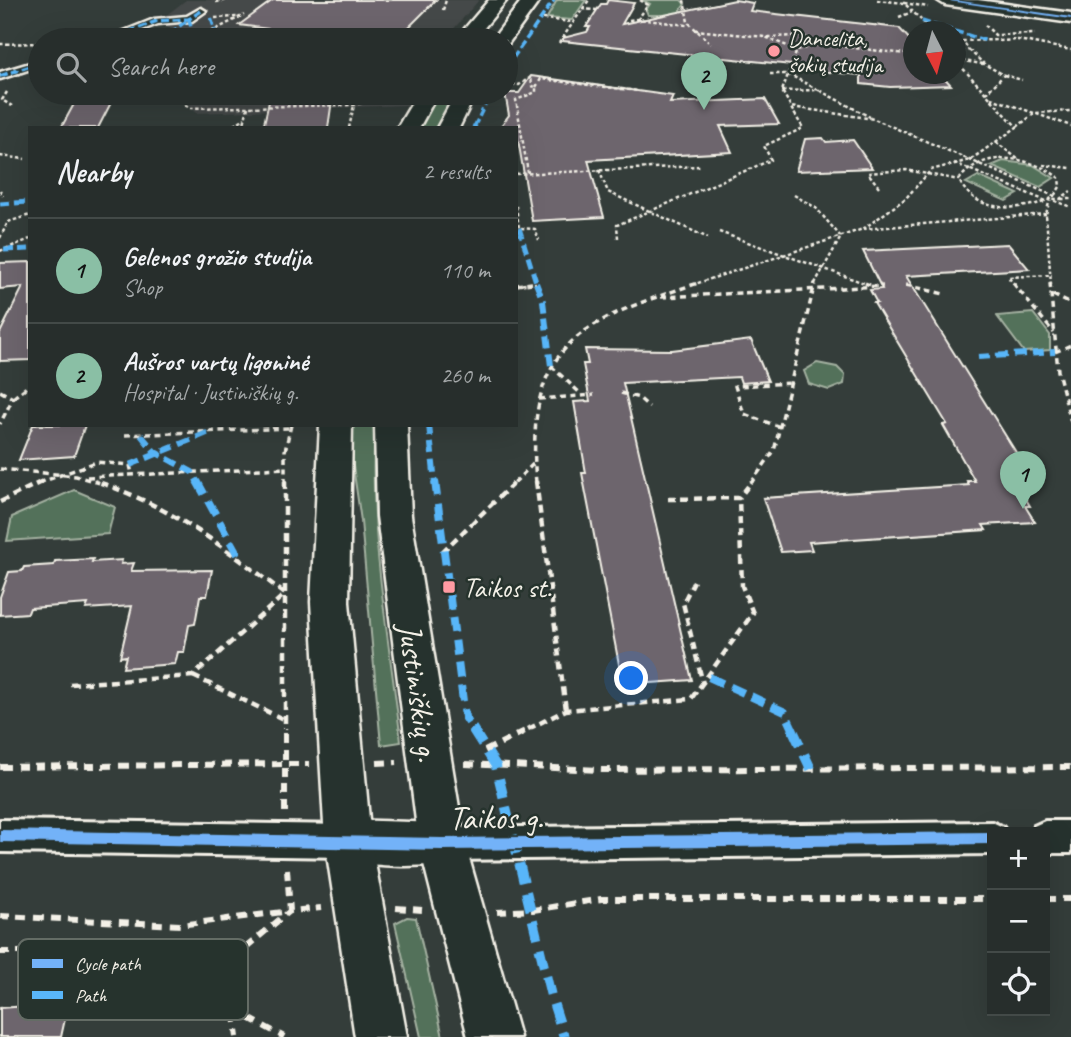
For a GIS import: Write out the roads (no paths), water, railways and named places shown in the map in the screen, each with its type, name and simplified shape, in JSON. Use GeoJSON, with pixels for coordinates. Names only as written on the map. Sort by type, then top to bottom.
{"type":"FeatureCollection","features":[{"type":"Feature","properties":{"kind":"main road"},"geometry":{"type":"LineString","coordinates":[[474,28],[498,0]]}},
{"type":"Feature","properties":{"kind":"main road"},"geometry":{"type":"LineString","coordinates":[[510,28],[531,0]]}},
{"type":"Feature","properties":{"kind":"main road"},"geometry":{"type":"LineString","coordinates":[[409,126],[421,105]]}},
{"type":"Feature","properties":{"kind":"main road"},"geometry":{"type":"LineString","coordinates":[[449,126],[460,105]]}},
{"type":"Feature","properties":{"kind":"main road"},"geometry":{"type":"LineString","coordinates":[[336,427],[330,602],[348,841],[381,1037]]}},
{"type":"Feature","properties":{"kind":"main road","name":"Justiniškių g."},"geometry":{"type":"LineString","coordinates":[[391,427],[394,516],[442,844],[494,1037]]}},
{"type":"Feature","properties":{"kind":"street"},"geometry":{"type":"LineString","coordinates":[[945,0],[1071,18]]}},
{"type":"Feature","properties":{"kind":"street"},"geometry":{"type":"LineString","coordinates":[[137,28],[157,20],[189,19],[201,11]]}},
{"type":"Feature","properties":{"kind":"street"},"geometry":{"type":"LineString","coordinates":[[0,76],[28,67]]}},
{"type":"Feature","properties":{"kind":"street","name":"Taikos g."},"geometry":{"type":"LineString","coordinates":[[0,836],[442,844],[987,838]]}},
{"type":"Feature","properties":{"kind":"street"},"geometry":{"type":"LineString","coordinates":[[1050,837],[1071,837]]}},
{"type":"Feature","properties":{"kind":"place","name":"Dancelita, šokių studija"},"geometry":{"type":"Point","coordinates":[774,51]}},
{"type":"Feature","properties":{"kind":"place","name":"Aušros vartų ligoninė"},"geometry":{"type":"Point","coordinates":[704,110]}},
{"type":"Feature","properties":{"kind":"place","name":"Gelenos grožio studija"},"geometry":{"type":"Point","coordinates":[1023,509]}},
{"type":"Feature","properties":{"kind":"place","name":"Taikos st."},"geometry":{"type":"Point","coordinates":[449,587]}}]}
